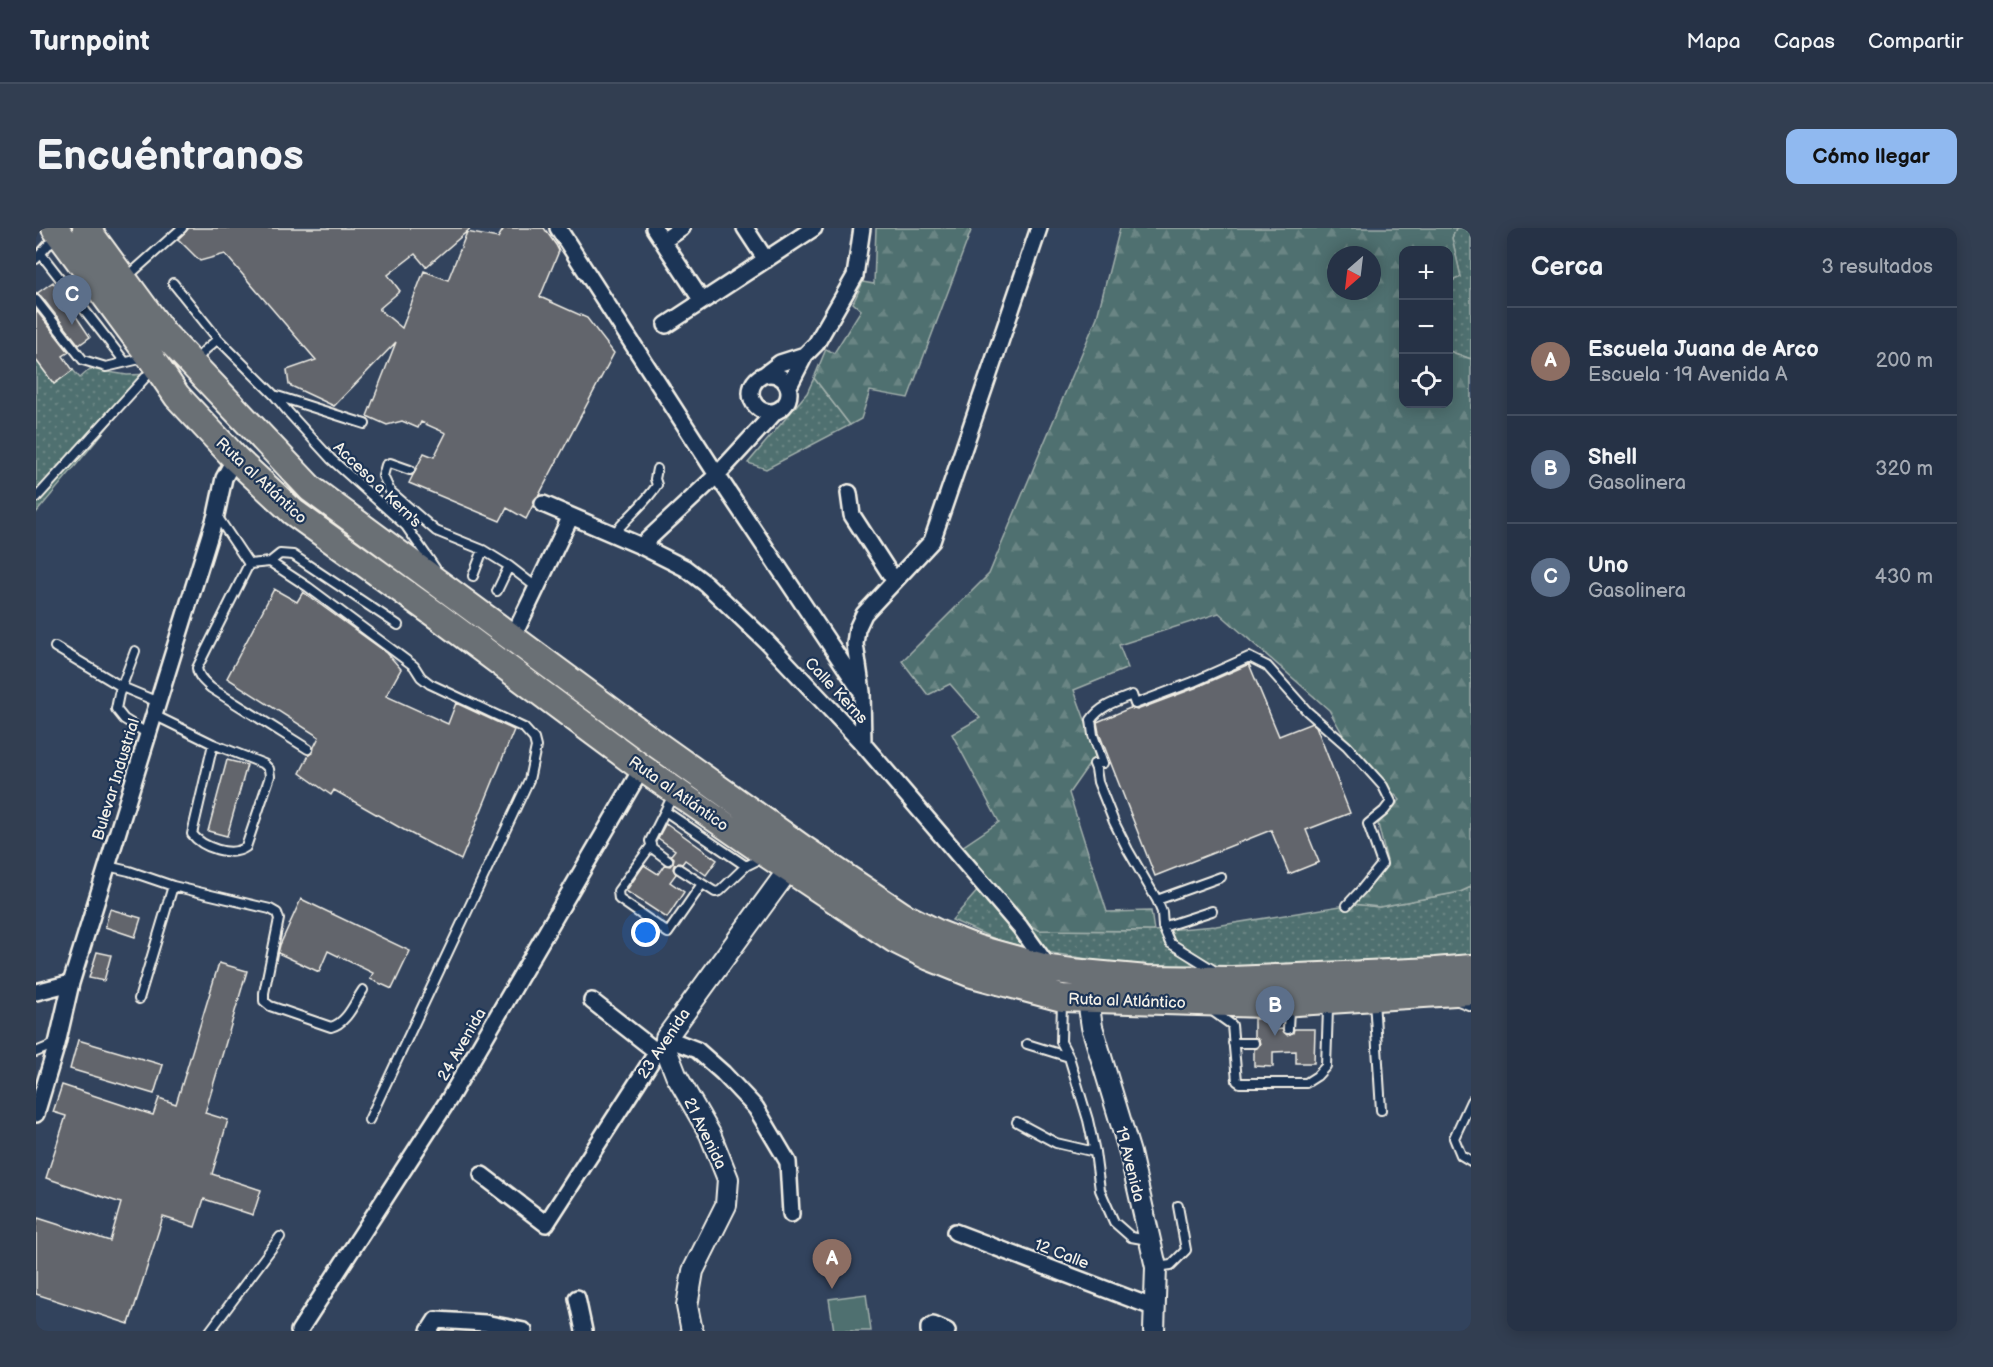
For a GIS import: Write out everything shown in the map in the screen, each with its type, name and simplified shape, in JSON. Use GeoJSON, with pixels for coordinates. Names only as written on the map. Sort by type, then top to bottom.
{"type":"FeatureCollection","features":[{"type":"Feature","properties":{"kind":"highway","name":"Ruta al Atlántico"},"geometry":{"type":"LineString","coordinates":[[68,231],[124,280],[163,333],[311,489],[656,744],[903,916],[937,933],[978,949],[1050,969],[1147,979],[1232,980],[1471,968]]}},
{"type":"Feature","properties":{"kind":"highway","name":"Ruta al Atlántico"},"geometry":{"type":"LineString","coordinates":[[68,231],[177,396],[235,458],[293,512],[642,768],[670,801],[768,864],[894,939],[972,974],[1062,999],[1265,1004],[1471,991]]}},
{"type":"Feature","properties":{"kind":"street"},"geometry":{"type":"LineString","coordinates":[[558,228],[717,475],[862,692]]}},
{"type":"Feature","properties":{"kind":"street"},"geometry":{"type":"LineString","coordinates":[[682,228],[658,235],[702,301]]}},
{"type":"Feature","properties":{"kind":"street"},"geometry":{"type":"LineString","coordinates":[[745,228],[766,260]]}},
{"type":"Feature","properties":{"kind":"street"},"geometry":{"type":"LineString","coordinates":[[666,325],[814,228]]}},
{"type":"Feature","properties":{"kind":"street"},"geometry":{"type":"LineString","coordinates":[[789,386],[805,355],[816,344],[855,276],[862,228]]}},
{"type":"Feature","properties":{"kind":"street"},"geometry":{"type":"LineString","coordinates":[[863,744],[862,692],[855,644],[857,629],[864,614],[932,541],[1039,228]]}},
{"type":"Feature","properties":{"kind":"street"},"geometry":{"type":"LineString","coordinates":[[755,432],[751,392],[753,384],[780,363],[805,355]]}},
{"type":"Feature","properties":{"kind":"street"},"geometry":{"type":"LineString","coordinates":[[641,546],[717,475],[755,432],[788,402],[789,386],[785,380],[779,375],[764,375]]}},
{"type":"Feature","properties":{"kind":"street"},"geometry":{"type":"LineString","coordinates":[[752,399],[762,410],[776,411]]}},
{"type":"Feature","properties":{"kind":"street","name":"Bulevar Industrial"},"geometry":{"type":"LineString","coordinates":[[36,1114],[57,1044],[71,983],[216,515],[224,478],[235,458]]}},
{"type":"Feature","properties":{"kind":"street"},"geometry":{"type":"LineString","coordinates":[[849,493],[852,515],[894,580]]}},
{"type":"Feature","properties":{"kind":"street","name":"Calle Kerns"},"geometry":{"type":"LineString","coordinates":[[543,504],[641,546],[685,568],[706,584],[766,641],[863,744],[1020,927],[1050,969]]}},
{"type":"Feature","properties":{"kind":"street"},"geometry":{"type":"LineString","coordinates":[[513,637],[571,516]]}},
{"type":"Feature","properties":{"kind":"street","name":"24 Avenida"},"geometry":{"type":"LineString","coordinates":[[298,1331],[449,1099],[642,768]]}},
{"type":"Feature","properties":{"kind":"street","name":"23 Avenida"},"geometry":{"type":"LineString","coordinates":[[482,1174],[546,1224],[661,1045],[768,864]]}},
{"type":"Feature","properties":{"kind":"street"},"geometry":{"type":"LineString","coordinates":[[36,992],[71,983]]}},
{"type":"Feature","properties":{"kind":"street","name":"19 Avenida"},"geometry":{"type":"LineString","coordinates":[[1088,1000],[1092,1027],[1130,1153],[1156,1267],[1154,1331]]}},
{"type":"Feature","properties":{"kind":"street"},"geometry":{"type":"LineString","coordinates":[[592,1001],[661,1045],[697,1050],[723,1073],[756,1108],[788,1162],[791,1214]]}},
{"type":"Feature","properties":{"kind":"street","name":"21 Avenida"},"geometry":{"type":"LineString","coordinates":[[661,1045],[667,1052],[676,1075],[710,1134],[728,1179],[726,1205],[693,1270],[687,1306],[692,1331]]}},
{"type":"Feature","properties":{"kind":"street","name":"12 Calle"},"geometry":{"type":"LineString","coordinates":[[955,1232],[1155,1308]]}},
{"type":"Feature","properties":{"kind":"street"},"geometry":{"type":"LineString","coordinates":[[577,1298],[584,1331]]}},
{"type":"Feature","properties":{"kind":"street"},"geometry":{"type":"LineString","coordinates":[[429,1331],[436,1320],[524,1331]]}},
{"type":"Feature","properties":{"kind":"street"},"geometry":{"type":"LineString","coordinates":[[930,1328],[947,1331]]}},
{"type":"Feature","properties":{"kind":"lane"},"geometry":{"type":"LineString","coordinates":[[124,280],[182,228]]}},
{"type":"Feature","properties":{"kind":"lane"},"geometry":{"type":"LineString","coordinates":[[68,231],[48,245],[38,256],[125,362]]}},
{"type":"Feature","properties":{"kind":"lane","name":"Acceso a Kern's"},"geometry":{"type":"LineString","coordinates":[[172,283],[218,339],[274,394],[331,459],[406,526],[458,598]]}},
{"type":"Feature","properties":{"kind":"lane"},"geometry":{"type":"LineString","coordinates":[[36,300],[83,360],[105,367],[141,358],[154,362],[36,498]]}},
{"type":"Feature","properties":{"kind":"lane"},"geometry":{"type":"LineString","coordinates":[[192,365],[218,339]]}},
{"type":"Feature","properties":{"kind":"lane"},"geometry":{"type":"LineString","coordinates":[[274,394],[364,424]]}},
{"type":"Feature","properties":{"kind":"lane"},"geometry":{"type":"LineString","coordinates":[[410,470],[390,463],[386,465],[383,476],[390,491],[436,531],[483,550],[536,587]]}},
{"type":"Feature","properties":{"kind":"lane"},"geometry":{"type":"LineString","coordinates":[[613,534],[653,491],[657,485],[657,469]]}},
{"type":"Feature","properties":{"kind":"lane"},"geometry":{"type":"LineString","coordinates":[[216,515],[249,564]]}},
{"type":"Feature","properties":{"kind":"lane"},"geometry":{"type":"LineString","coordinates":[[473,576],[483,550]]}},
{"type":"Feature","properties":{"kind":"lane"},"geometry":{"type":"LineString","coordinates":[[249,564],[270,562],[280,554],[293,555],[398,625]]}},
{"type":"Feature","properties":{"kind":"lane"},"geometry":{"type":"LineString","coordinates":[[270,562],[308,587],[414,666],[421,677],[430,684],[524,728],[534,739],[536,747],[529,780],[369,1120]]}},
{"type":"Feature","properties":{"kind":"lane"},"geometry":{"type":"LineString","coordinates":[[249,564],[197,668],[198,672],[211,688],[308,749]]}},
{"type":"Feature","properties":{"kind":"lane"},"geometry":{"type":"LineString","coordinates":[[497,591],[509,566]]}},
{"type":"Feature","properties":{"kind":"lane"},"geometry":{"type":"LineString","coordinates":[[55,647],[213,744],[264,764],[269,769],[270,776],[246,847],[241,851],[209,848],[200,843],[192,834],[213,744]]}},
{"type":"Feature","properties":{"kind":"lane"},"geometry":{"type":"LineString","coordinates":[[135,651],[117,709],[124,719],[148,734]]}},
{"type":"Feature","properties":{"kind":"lane"},"geometry":{"type":"LineString","coordinates":[[1232,980],[1201,964],[1170,943],[1163,927],[1162,912],[1157,900],[1128,850],[1098,782],[1094,764],[1103,763],[1093,735],[1091,720],[1095,714],[1132,695],[1135,704],[1249,657],[1267,666],[1307,711],[1347,746],[1383,786],[1391,802],[1368,824],[1382,864],[1347,905]]}},
{"type":"Feature","properties":{"kind":"lane"},"geometry":{"type":"LineString","coordinates":[[670,801],[650,841],[651,846],[618,891],[619,899],[668,933],[702,884]]}},
{"type":"Feature","properties":{"kind":"lane"},"geometry":{"type":"LineString","coordinates":[[651,846],[668,860]]}},
{"type":"Feature","properties":{"kind":"lane"},"geometry":{"type":"LineString","coordinates":[[680,868],[711,891],[720,891],[768,864]]}},
{"type":"Feature","properties":{"kind":"lane"},"geometry":{"type":"LineString","coordinates":[[107,866],[270,909],[277,913],[279,919],[264,993],[264,1001],[270,1006],[331,1027],[339,1025],[363,990]]}},
{"type":"Feature","properties":{"kind":"lane"},"geometry":{"type":"LineString","coordinates":[[1157,900],[1221,877]]}},
{"type":"Feature","properties":{"kind":"lane"},"geometry":{"type":"LineString","coordinates":[[139,999],[173,885]]}},
{"type":"Feature","properties":{"kind":"lane"},"geometry":{"type":"LineString","coordinates":[[1163,927],[1212,911]]}},
{"type":"Feature","properties":{"kind":"lane"},"geometry":{"type":"LineString","coordinates":[[1436,994],[1471,1006]]}},
{"type":"Feature","properties":{"kind":"lane"},"geometry":{"type":"LineString","coordinates":[[1374,998],[1381,1110]]}},
{"type":"Feature","properties":{"kind":"lane"},"geometry":{"type":"LineString","coordinates":[[1062,999],[1061,1042],[1069,1057],[1088,1120],[1100,1190],[1114,1222],[1131,1238],[1149,1240]]}},
{"type":"Feature","properties":{"kind":"lane"},"geometry":{"type":"LineString","coordinates":[[1193,1002],[1212,1010],[1232,1026],[1237,1081],[1240,1083],[1306,1083],[1326,1066],[1328,1009],[1344,999]]}},
{"type":"Feature","properties":{"kind":"lane"},"geometry":{"type":"LineString","coordinates":[[1288,1029],[1289,1009],[1299,1002]]}},
{"type":"Feature","properties":{"kind":"lane"},"geometry":{"type":"LineString","coordinates":[[1233,1043],[1254,1043]]}},
{"type":"Feature","properties":{"kind":"lane"},"geometry":{"type":"LineString","coordinates":[[36,1052],[57,1044]]}},
{"type":"Feature","properties":{"kind":"lane"},"geometry":{"type":"LineString","coordinates":[[1027,1044],[1069,1057]]}},
{"type":"Feature","properties":{"kind":"lane"},"geometry":{"type":"LineString","coordinates":[[1471,1101],[1454,1138],[1461,1155],[1471,1161]]}},
{"type":"Feature","properties":{"kind":"lane"},"geometry":{"type":"LineString","coordinates":[[1017,1122],[1056,1143],[1095,1152]]}},
{"type":"Feature","properties":{"kind":"lane"},"geometry":{"type":"LineString","coordinates":[[1156,1267],[1171,1265],[1186,1250],[1178,1206]]}},
{"type":"Feature","properties":{"kind":"lane"},"geometry":{"type":"LineString","coordinates":[[210,1331],[280,1237]]}},
{"type":"Feature","properties":{"kind":"green space"},"geometry":{"type":"Polygon","coordinates":[[[876,228],[972,228],[908,398],[870,391],[861,419],[850,425],[814,378],[826,349],[834,353],[861,310],[853,303],[863,282],[874,284],[876,228]]]}},
{"type":"Feature","properties":{"kind":"green space"},"geometry":{"type":"Polygon","coordinates":[[[1120,228],[1456,228],[1452,238],[1461,277],[1453,280],[1453,246],[1399,246],[1399,408],[1453,408],[1453,352],[1471,359],[1471,887],[1460,892],[1379,907],[1353,904],[1387,861],[1378,824],[1400,800],[1354,754],[1329,710],[1219,613],[1119,645],[1128,668],[1074,690],[1097,753],[1069,793],[1107,912],[1151,911],[1154,931],[1039,930],[1024,922],[959,849],[999,822],[952,734],[980,718],[950,684],[928,695],[902,661],[989,574],[1097,317],[1120,228]]]}},
{"type":"Feature","properties":{"kind":"green space"},"geometry":{"type":"Polygon","coordinates":[[[1456,228],[1471,228],[1471,359],[1453,352],[1453,280],[1461,277],[1452,238],[1456,228]]]}},
{"type":"Feature","properties":{"kind":"green space"},"geometry":{"type":"Polygon","coordinates":[[[36,360],[54,384],[73,370],[80,378],[90,369],[127,375],[152,374],[36,513],[36,360]]]}},
{"type":"Feature","properties":{"kind":"green space"},"geometry":{"type":"Polygon","coordinates":[[[814,378],[850,425],[766,469],[748,463],[807,393],[814,378]]]}},
{"type":"Feature","properties":{"kind":"green space"},"geometry":{"type":"Polygon","coordinates":[[[986,881],[1024,922],[1039,930],[1154,931],[1216,926],[1353,904],[1379,907],[1460,892],[1471,887],[1471,956],[1380,966],[1248,968],[1117,964],[1046,952],[997,940],[952,920],[986,881]]]}},
{"type":"Feature","properties":{"kind":"green space"},"geometry":{"type":"Polygon","coordinates":[[[866,1294],[871,1331],[834,1331],[829,1299],[866,1294]]]}},
{"type":"Feature","properties":{"kind":"building"},"geometry":{"type":"Polygon","coordinates":[[[189,228],[471,228],[426,267],[415,254],[388,275],[400,291],[379,309],[402,328],[424,271],[448,280],[467,232],[498,238],[504,228],[544,228],[559,251],[540,297],[587,318],[614,353],[539,495],[534,500],[526,519],[507,508],[500,521],[409,483],[424,453],[434,457],[446,433],[421,422],[418,428],[402,421],[387,425],[367,416],[396,342],[334,406],[289,385],[287,370],[316,360],[225,254],[200,261],[178,239],[189,228]]]}},
{"type":"Feature","properties":{"kind":"building"},"geometry":{"type":"Polygon","coordinates":[[[53,282],[90,337],[79,345],[41,296],[36,294],[53,282]]]}},
{"type":"Feature","properties":{"kind":"building"},"geometry":{"type":"Polygon","coordinates":[[[36,310],[69,352],[63,356],[73,370],[54,384],[36,360],[36,310]]]}},
{"type":"Feature","properties":{"kind":"building"},"geometry":{"type":"Polygon","coordinates":[[[274,589],[297,602],[303,592],[387,653],[401,669],[386,696],[448,724],[456,703],[514,730],[461,860],[334,790],[331,795],[300,773],[319,737],[227,678],[274,589]]]}},
{"type":"Feature","properties":{"kind":"building"},"geometry":{"type":"Polygon","coordinates":[[[1249,664],[1279,736],[1312,723],[1316,726],[1350,813],[1306,830],[1319,862],[1289,874],[1271,830],[1155,876],[1099,733],[1097,722],[1130,708],[1137,710],[1195,688],[1249,664]]]}},
{"type":"Feature","properties":{"kind":"building"},"geometry":{"type":"Polygon","coordinates":[[[227,760],[247,765],[227,836],[208,831],[227,760]]]}},
{"type":"Feature","properties":{"kind":"building"},"geometry":{"type":"Polygon","coordinates":[[[666,823],[717,860],[706,875],[685,860],[682,864],[674,865],[673,869],[676,874],[670,882],[684,892],[667,918],[626,891],[644,865],[658,874],[664,865],[670,866],[673,863],[674,858],[671,855],[675,850],[658,838],[666,823]]]}},
{"type":"Feature","properties":{"kind":"building"},"geometry":{"type":"Polygon","coordinates":[[[301,899],[410,951],[392,989],[370,979],[373,973],[328,951],[319,972],[278,953],[301,899]]]}},
{"type":"Feature","properties":{"kind":"building"},"geometry":{"type":"Polygon","coordinates":[[[110,909],[141,918],[135,937],[105,927],[110,909]]]}},
{"type":"Feature","properties":{"kind":"building"},"geometry":{"type":"Polygon","coordinates":[[[97,952],[111,955],[104,981],[89,978],[97,952]]]}},
{"type":"Feature","properties":{"kind":"building"},"geometry":{"type":"Polygon","coordinates":[[[219,963],[247,971],[205,1113],[228,1120],[212,1174],[261,1190],[253,1215],[204,1199],[195,1227],[163,1217],[129,1324],[36,1294],[36,1225],[38,1218],[110,1241],[121,1203],[46,1178],[66,1116],[53,1112],[62,1085],[153,1115],[159,1098],[176,1104],[219,963]]]}},
{"type":"Feature","properties":{"kind":"building"},"geometry":{"type":"Polygon","coordinates":[[[1274,1018],[1274,1030],[1282,1029],[1287,1035],[1293,1033],[1294,1029],[1315,1029],[1314,1063],[1296,1063],[1296,1051],[1273,1052],[1273,1067],[1254,1066],[1254,1049],[1260,1044],[1259,1040],[1254,1037],[1254,1019],[1274,1018]]]}},
{"type":"Feature","properties":{"kind":"building"},"geometry":{"type":"Polygon","coordinates":[[[78,1040],[163,1065],[154,1094],[70,1069],[78,1040]]]}},
{"type":"Feature","properties":{"kind":"place","name":"Uno"},"geometry":{"type":"Point","coordinates":[72,325]}},
{"type":"Feature","properties":{"kind":"place","name":"Shell"},"geometry":{"type":"Point","coordinates":[1275,1036]}},
{"type":"Feature","properties":{"kind":"place","name":"Escuela Juana de Arco"},"geometry":{"type":"Point","coordinates":[832,1289]}}]}
